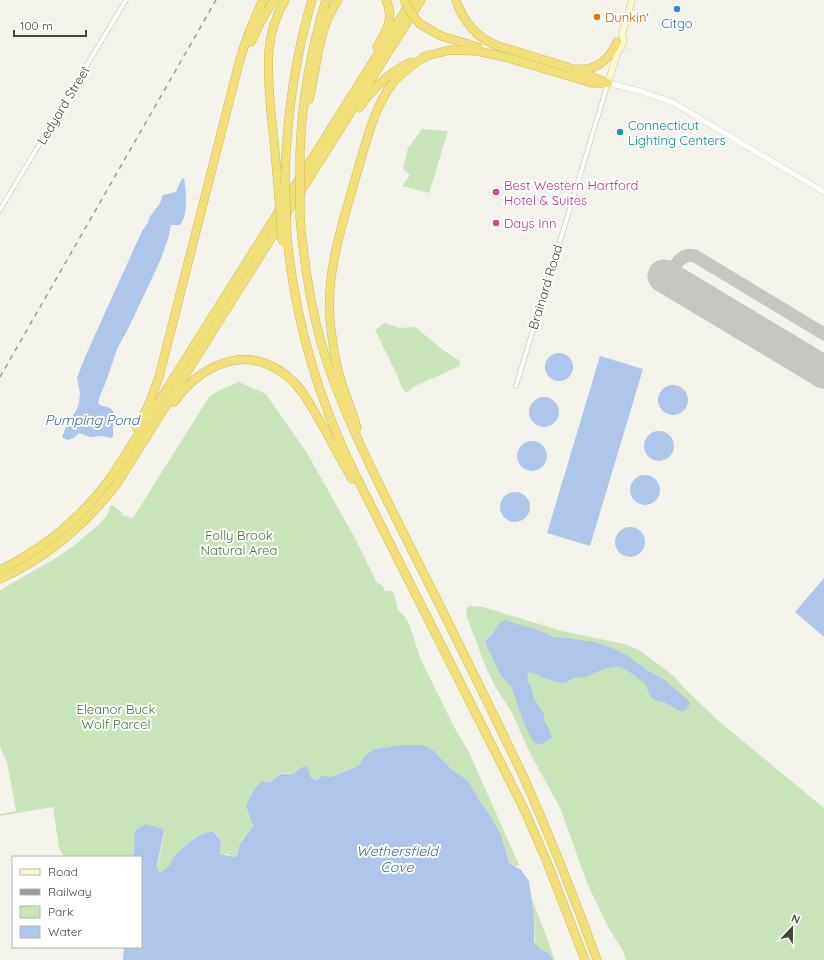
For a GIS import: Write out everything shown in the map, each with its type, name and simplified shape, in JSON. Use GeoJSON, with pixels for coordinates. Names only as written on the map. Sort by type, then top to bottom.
{"type":"FeatureCollection","features":[{"type":"Feature","properties":{"kind":"highway"},"geometry":{"type":"LineString","coordinates":[[41,546],[69,521],[98,486],[128,444],[149,404],[163,361],[246,41],[263,0]]}},
{"type":"Feature","properties":{"kind":"highway"},"geometry":{"type":"LineString","coordinates":[[227,113],[250,44],[261,21],[274,0]]}},
{"type":"Feature","properties":{"kind":"highway"},"geometry":{"type":"LineString","coordinates":[[285,0],[273,27],[268,54],[268,74],[282,239],[286,240]]}},
{"type":"Feature","properties":{"kind":"highway"},"geometry":{"type":"LineString","coordinates":[[312,0],[302,35],[293,85],[288,126],[285,207],[286,240],[298,313],[320,391],[337,436],[371,506],[524,809],[550,868],[584,958]]}},
{"type":"Feature","properties":{"kind":"highway"},"geometry":{"type":"LineString","coordinates":[[326,0],[310,61],[301,127],[300,152],[300,217],[308,283],[320,338],[340,396],[364,452],[501,730],[524,780],[556,852],[597,960]]}},
{"type":"Feature","properties":{"kind":"highway"},"geometry":{"type":"LineString","coordinates":[[301,127],[314,81],[324,32],[330,14],[338,0]]}},
{"type":"Feature","properties":{"kind":"highway"},"geometry":{"type":"LineString","coordinates":[[329,140],[334,119],[387,28],[390,14],[386,0]]}},
{"type":"Feature","properties":{"kind":"highway"},"geometry":{"type":"LineString","coordinates":[[404,0],[411,14],[420,24],[441,36],[592,83],[608,83]]}},
{"type":"Feature","properties":{"kind":"highway"},"geometry":{"type":"LineString","coordinates":[[0,579],[43,555],[80,525],[109,494],[142,444],[329,140],[412,0]]}},
{"type":"Feature","properties":{"kind":"highway"},"geometry":{"type":"LineString","coordinates":[[0,570],[41,546],[74,519],[96,496],[112,476],[421,0]]}},
{"type":"Feature","properties":{"kind":"highway"},"geometry":{"type":"LineString","coordinates":[[456,0],[468,23],[488,42],[564,66],[608,83]]}},
{"type":"Feature","properties":{"kind":"highway"},"geometry":{"type":"LineString","coordinates":[[564,66],[582,69],[596,67],[617,47]]}},
{"type":"Feature","properties":{"kind":"highway"},"geometry":{"type":"LineString","coordinates":[[329,140],[347,125],[366,98],[380,84],[405,65],[415,60],[445,51],[463,50],[477,51],[505,57]]}},
{"type":"Feature","properties":{"kind":"highway"},"geometry":{"type":"LineString","coordinates":[[364,452],[353,414],[340,379],[334,354],[330,309],[333,260],[368,135],[378,110],[388,90],[400,75],[428,55]]}},
{"type":"Feature","properties":{"kind":"highway"},"geometry":{"type":"LineString","coordinates":[[142,444],[155,432],[178,397],[197,377],[215,366],[235,359],[261,361],[282,373],[302,392],[353,482],[371,506]]}},
{"type":"Feature","properties":{"kind":"main road","name":"Brainard Road"},"geometry":{"type":"LineString","coordinates":[[608,83],[618,37],[622,34],[632,0]]}},
{"type":"Feature","properties":{"kind":"street","name":"Ledyard Street"},"geometry":{"type":"LineString","coordinates":[[0,210],[126,0]]}},
{"type":"Feature","properties":{"kind":"street"},"geometry":{"type":"LineString","coordinates":[[608,83],[652,94],[682,107],[824,192]]}},
{"type":"Feature","properties":{"kind":"street","name":"Brainard Road"},"geometry":{"type":"LineString","coordinates":[[516,386],[608,83]]}},
{"type":"Feature","properties":{"kind":"green space"},"geometry":{"type":"Polygon","coordinates":[[[422,129],[448,131],[429,193],[402,186],[410,175],[403,169],[408,148],[422,129]]]}},
{"type":"Feature","properties":{"kind":"green space"},"geometry":{"type":"Polygon","coordinates":[[[384,323],[400,328],[415,327],[443,350],[460,361],[460,366],[413,387],[407,393],[402,388],[375,330],[384,323]]]}},
{"type":"Feature","properties":{"kind":"green space","name":"Folly Brook Natural Area"},"geometry":{"type":"Polygon","coordinates":[[[239,382],[266,394],[307,453],[356,540],[377,583],[382,585],[385,591],[391,591],[394,593],[398,610],[409,624],[421,660],[454,727],[468,750],[519,865],[516,866],[509,863],[501,835],[468,781],[451,769],[435,752],[425,746],[402,745],[375,749],[365,755],[360,764],[356,767],[331,777],[320,777],[316,780],[309,772],[299,769],[293,774],[284,773],[278,775],[271,781],[262,781],[255,788],[246,807],[253,826],[242,839],[238,855],[233,857],[227,854],[220,854],[221,841],[215,832],[211,832],[199,836],[182,848],[168,867],[161,872],[158,871],[157,868],[164,834],[161,828],[146,824],[134,835],[135,842],[133,856],[63,856],[59,848],[53,807],[0,816],[0,814],[16,811],[7,762],[0,747],[0,590],[56,558],[72,547],[106,517],[111,505],[122,512],[122,515],[133,518],[209,397],[218,391],[239,382]]]}},
{"type":"Feature","properties":{"kind":"green space"},"geometry":{"type":"Polygon","coordinates":[[[470,606],[483,607],[562,631],[624,644],[639,650],[674,676],[684,688],[720,722],[824,808],[824,960],[626,960],[623,951],[608,927],[587,883],[561,810],[531,755],[511,711],[496,688],[487,670],[466,615],[467,608],[470,606]]]}},
{"type":"Feature","properties":{"kind":"green space"},"geometry":{"type":"Polygon","coordinates":[[[531,896],[555,960],[553,960],[549,953],[540,949],[535,943],[531,896]]]}},
{"type":"Feature","properties":{"kind":"water","name":"Pumping Pond"},"geometry":{"type":"Polygon","coordinates":[[[184,178],[186,210],[184,217],[179,225],[171,225],[168,239],[160,261],[117,349],[98,403],[101,406],[110,408],[113,411],[113,436],[112,438],[100,436],[90,437],[79,433],[74,438],[67,440],[62,437],[66,427],[58,423],[60,417],[71,419],[77,409],[80,393],[77,378],[85,357],[149,218],[160,203],[163,195],[176,192],[181,180],[184,178]]]}},
{"type":"Feature","properties":{"kind":"water"},"geometry":{"type":"Polygon","coordinates":[[[559,353],[569,357],[573,367],[569,377],[559,381],[549,377],[545,367],[549,357],[559,353]]]}},
{"type":"Feature","properties":{"kind":"water"},"geometry":{"type":"Polygon","coordinates":[[[600,356],[643,369],[590,546],[547,533],[600,356]]]}},
{"type":"Feature","properties":{"kind":"water"},"geometry":{"type":"Polygon","coordinates":[[[673,385],[683,390],[688,400],[683,410],[673,415],[663,410],[658,400],[663,390],[673,385]]]}},
{"type":"Feature","properties":{"kind":"water"},"geometry":{"type":"Polygon","coordinates":[[[544,397],[554,402],[559,412],[554,422],[544,427],[534,422],[529,412],[534,402],[544,397]]]}},
{"type":"Feature","properties":{"kind":"water"},"geometry":{"type":"Polygon","coordinates":[[[659,431],[669,436],[674,446],[669,456],[659,461],[649,456],[644,446],[649,436],[659,431]]]}},
{"type":"Feature","properties":{"kind":"water"},"geometry":{"type":"Polygon","coordinates":[[[532,441],[542,446],[547,456],[542,466],[532,471],[522,466],[517,456],[522,446],[532,441]]]}},
{"type":"Feature","properties":{"kind":"water"},"geometry":{"type":"Polygon","coordinates":[[[645,475],[651,476],[659,484],[659,496],[651,504],[645,505],[639,504],[631,496],[630,490],[631,484],[639,476],[645,475]]]}},
{"type":"Feature","properties":{"kind":"water"},"geometry":{"type":"Polygon","coordinates":[[[515,492],[525,497],[530,507],[525,517],[515,522],[505,517],[500,507],[505,497],[515,492]]]}},
{"type":"Feature","properties":{"kind":"water"},"geometry":{"type":"Polygon","coordinates":[[[630,527],[641,531],[645,542],[641,553],[630,557],[619,553],[615,542],[619,531],[630,527]]]}},
{"type":"Feature","properties":{"kind":"water"},"geometry":{"type":"Polygon","coordinates":[[[824,578],[824,637],[795,612],[824,578]]]}},
{"type":"Feature","properties":{"kind":"water"},"geometry":{"type":"Polygon","coordinates":[[[506,620],[554,637],[594,642],[614,649],[628,656],[647,670],[665,680],[690,703],[685,711],[682,711],[666,703],[655,700],[652,698],[644,683],[628,671],[619,667],[608,668],[582,678],[575,678],[562,683],[531,672],[528,673],[527,680],[532,689],[534,699],[544,713],[544,720],[552,738],[543,743],[537,744],[530,736],[510,685],[501,676],[486,644],[486,640],[498,624],[506,620]]]}},
{"type":"Feature","properties":{"kind":"water","name":"Wethersfield Cove"},"geometry":{"type":"Polygon","coordinates":[[[402,745],[422,745],[428,747],[435,752],[451,769],[468,781],[501,835],[509,863],[521,870],[529,881],[534,918],[534,942],[540,949],[549,953],[553,960],[123,960],[124,948],[142,948],[142,856],[133,856],[135,842],[134,835],[137,829],[146,824],[161,828],[164,831],[157,865],[158,871],[161,872],[170,864],[177,853],[184,846],[205,833],[214,832],[221,841],[220,854],[235,857],[238,854],[241,842],[253,826],[246,806],[255,788],[262,781],[271,782],[280,774],[293,774],[300,768],[307,766],[311,777],[314,779],[317,780],[321,776],[331,777],[356,767],[360,764],[365,755],[375,749],[402,745]]]}},
{"type":"Feature","properties":{"kind":"taxiway"},"geometry":{"type":"LineString","coordinates":[[668,278],[675,265],[681,258],[690,255],[695,256],[824,334]]}},
{"type":"Feature","properties":{"kind":"runway"},"geometry":{"type":"LineString","coordinates":[[664,276],[824,372]]}},
{"type":"Feature","properties":{"kind":"railway"},"geometry":{"type":"LineString","coordinates":[[0,377],[216,0]]}},
{"type":"Feature","properties":{"kind":"place","name":"Citgo"},"geometry":{"type":"Point","coordinates":[677,9]}},
{"type":"Feature","properties":{"kind":"place","name":"Dunkin'"},"geometry":{"type":"Point","coordinates":[597,17]}},
{"type":"Feature","properties":{"kind":"place","name":"Connecticut Lighting Centers"},"geometry":{"type":"Point","coordinates":[620,132]}},
{"type":"Feature","properties":{"kind":"place","name":"Best Western Hartford Hotel & Suites"},"geometry":{"type":"Point","coordinates":[496,192]}},
{"type":"Feature","properties":{"kind":"place","name":"Days Inn"},"geometry":{"type":"Point","coordinates":[496,223]}},
{"type":"Feature","properties":{"kind":"park label","name":"Eleanor Buck Wolf Parcel"},"geometry":{"type":"Point","coordinates":[116,716]}}]}
